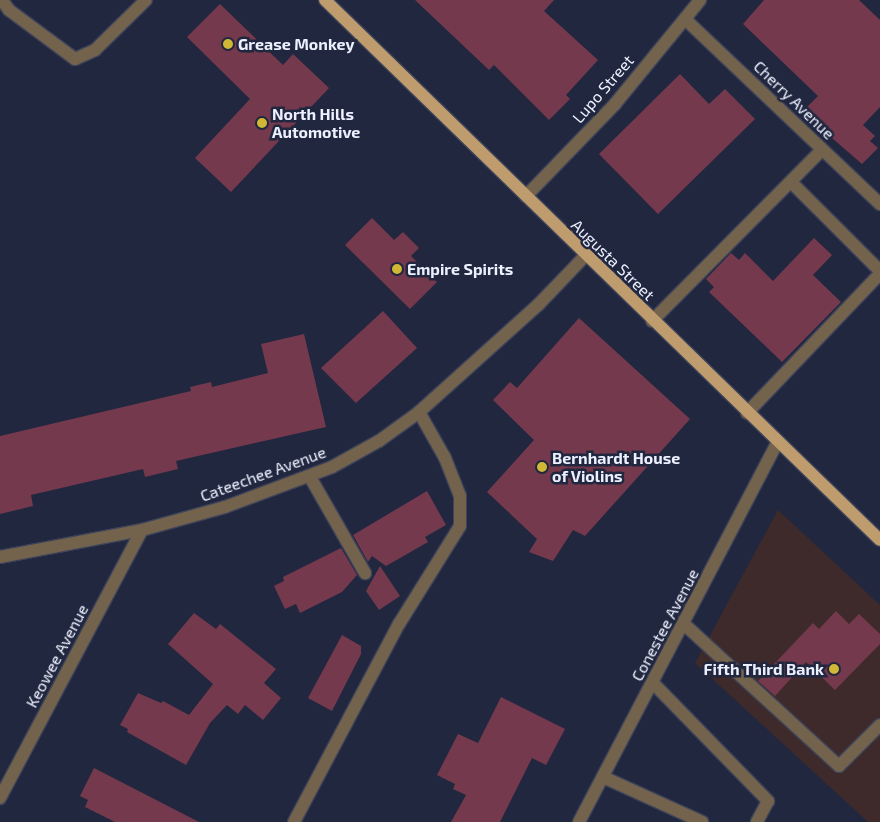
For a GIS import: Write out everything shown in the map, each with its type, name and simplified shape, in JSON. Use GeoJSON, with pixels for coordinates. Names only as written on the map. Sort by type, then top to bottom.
{"type":"FeatureCollection","features":[{"type":"Feature","properties":{"kind":"main road","name":"Augusta Street"},"geometry":{"type":"LineString","coordinates":[[325,0],[585,256],[880,540]]}},
{"type":"Feature","properties":{"kind":"street"},"geometry":{"type":"LineString","coordinates":[[2,0],[9,10],[75,58],[95,50],[146,0]]}},
{"type":"Feature","properties":{"kind":"street","name":"Lupo Street"},"geometry":{"type":"LineString","coordinates":[[526,196],[615,104],[700,0]]}},
{"type":"Feature","properties":{"kind":"street","name":"Cherry Avenue"},"geometry":{"type":"LineString","coordinates":[[685,19],[880,204]]}},
{"type":"Feature","properties":{"kind":"street"},"geometry":{"type":"LineString","coordinates":[[652,321],[822,150]]}},
{"type":"Feature","properties":{"kind":"street"},"geometry":{"type":"LineString","coordinates":[[747,413],[880,273],[791,182]]}},
{"type":"Feature","properties":{"kind":"street","name":"Cateechee Avenue"},"geometry":{"type":"LineString","coordinates":[[0,557],[142,530],[224,507],[310,477],[379,442],[419,412],[530,312],[585,256]]}},
{"type":"Feature","properties":{"kind":"street"},"geometry":{"type":"LineString","coordinates":[[294,822],[399,624],[460,526],[460,496],[445,458],[419,412]]}},
{"type":"Feature","properties":{"kind":"street","name":"Conestee Avenue"},"geometry":{"type":"LineString","coordinates":[[579,822],[778,442]]}},
{"type":"Feature","properties":{"kind":"street"},"geometry":{"type":"LineString","coordinates":[[310,477],[365,573]]}},
{"type":"Feature","properties":{"kind":"street","name":"Keowee Avenue"},"geometry":{"type":"LineString","coordinates":[[0,798],[142,530]]}},
{"type":"Feature","properties":{"kind":"street"},"geometry":{"type":"LineString","coordinates":[[684,624],[839,766],[880,726]]}},
{"type":"Feature","properties":{"kind":"street"},"geometry":{"type":"LineString","coordinates":[[653,682],[768,801],[757,822]]}},
{"type":"Feature","properties":{"kind":"street"},"geometry":{"type":"LineString","coordinates":[[603,777],[702,822]]}},
{"type":"Feature","properties":{"kind":"shaded area"},"geometry":{"type":"Polygon","coordinates":[[[778,510],[880,605],[880,822],[868,822],[695,663],[778,510]]]}},
{"type":"Feature","properties":{"kind":"building"},"geometry":{"type":"Polygon","coordinates":[[[415,0],[554,0],[544,11],[598,60],[566,95],[570,99],[549,120],[494,65],[489,70],[415,0]]]}},
{"type":"Feature","properties":{"kind":"building"},"geometry":{"type":"Polygon","coordinates":[[[764,0],[859,0],[880,20],[880,107],[863,125],[875,136],[870,141],[878,148],[862,164],[802,112],[818,96],[743,24],[764,0]]]}},
{"type":"Feature","properties":{"kind":"building","name":"North Hills Automotive"},"geometry":{"type":"Polygon","coordinates":[[[220,4],[283,65],[293,54],[329,88],[231,192],[195,158],[250,99],[187,37],[220,4]]]}},
{"type":"Feature","properties":{"kind":"building"},"geometry":{"type":"Polygon","coordinates":[[[680,74],[709,104],[725,89],[755,119],[658,214],[599,154],[680,74]]]}},
{"type":"Feature","properties":{"kind":"building","name":"Empire Spirits"},"geometry":{"type":"Polygon","coordinates":[[[372,218],[394,240],[403,232],[419,248],[411,256],[437,282],[410,309],[345,245],[372,218]]]}},
{"type":"Feature","properties":{"kind":"building"},"geometry":{"type":"Polygon","coordinates":[[[814,238],[832,255],[813,275],[841,302],[782,362],[709,292],[714,287],[706,279],[731,253],[739,260],[745,253],[773,281],[814,238]]]}},
{"type":"Feature","properties":{"kind":"building"},"geometry":{"type":"Polygon","coordinates":[[[383,311],[417,348],[356,403],[321,368],[383,311]]]}},
{"type":"Feature","properties":{"kind":"building"},"geometry":{"type":"Polygon","coordinates":[[[579,318],[690,419],[585,536],[573,530],[553,561],[529,552],[537,539],[487,492],[534,440],[493,400],[510,382],[517,388],[579,318]]]}},
{"type":"Feature","properties":{"kind":"building"},"geometry":{"type":"Polygon","coordinates":[[[304,334],[326,427],[176,461],[178,469],[145,477],[143,469],[31,495],[33,506],[0,514],[0,436],[191,391],[190,387],[211,382],[212,387],[268,373],[261,344],[304,334]]]}},
{"type":"Feature","properties":{"kind":"building"},"geometry":{"type":"Polygon","coordinates":[[[427,491],[446,525],[425,537],[428,542],[386,566],[372,556],[368,562],[353,535],[427,491]]]}},
{"type":"Feature","properties":{"kind":"building"},"geometry":{"type":"Polygon","coordinates":[[[341,548],[357,575],[342,592],[300,613],[296,604],[285,609],[274,586],[284,581],[283,577],[341,548]]]}},
{"type":"Feature","properties":{"kind":"building"},"geometry":{"type":"Polygon","coordinates":[[[380,566],[400,596],[379,610],[366,591],[380,566]]]}},
{"type":"Feature","properties":{"kind":"building","name":"Fifth Third Bank"},"geometry":{"type":"Polygon","coordinates":[[[836,611],[849,624],[859,614],[880,634],[880,644],[835,690],[806,662],[775,696],[758,681],[813,623],[819,629],[836,611]]]}},
{"type":"Feature","properties":{"kind":"building"},"geometry":{"type":"Polygon","coordinates":[[[194,613],[216,629],[220,624],[276,669],[264,683],[281,698],[263,720],[245,705],[238,714],[227,705],[210,723],[186,765],[127,732],[128,729],[120,725],[138,693],[161,703],[163,701],[189,715],[213,684],[168,644],[194,613]]]}},
{"type":"Feature","properties":{"kind":"building"},"geometry":{"type":"Polygon","coordinates":[[[342,635],[361,646],[361,654],[332,711],[308,698],[342,635]]]}},
{"type":"Feature","properties":{"kind":"building"},"geometry":{"type":"Polygon","coordinates":[[[501,697],[565,729],[546,765],[532,758],[500,822],[451,822],[466,795],[453,789],[455,784],[437,775],[458,734],[478,743],[501,697]]]}},
{"type":"Feature","properties":{"kind":"building"},"geometry":{"type":"Polygon","coordinates":[[[94,768],[199,822],[115,822],[85,807],[88,800],[80,796],[94,768]]]}},
{"type":"Feature","properties":{"kind":"place","name":"Grease Monkey"},"geometry":{"type":"Point","coordinates":[228,44]}},
{"type":"Feature","properties":{"kind":"place","name":"North Hills Automotive"},"geometry":{"type":"Point","coordinates":[262,123]}},
{"type":"Feature","properties":{"kind":"place","name":"Empire Spirits"},"geometry":{"type":"Point","coordinates":[397,269]}},
{"type":"Feature","properties":{"kind":"place","name":"Bernhardt House of Violins"},"geometry":{"type":"Point","coordinates":[542,467]}},
{"type":"Feature","properties":{"kind":"place","name":"Fifth Third Bank"},"geometry":{"type":"Point","coordinates":[834,669]}}]}
